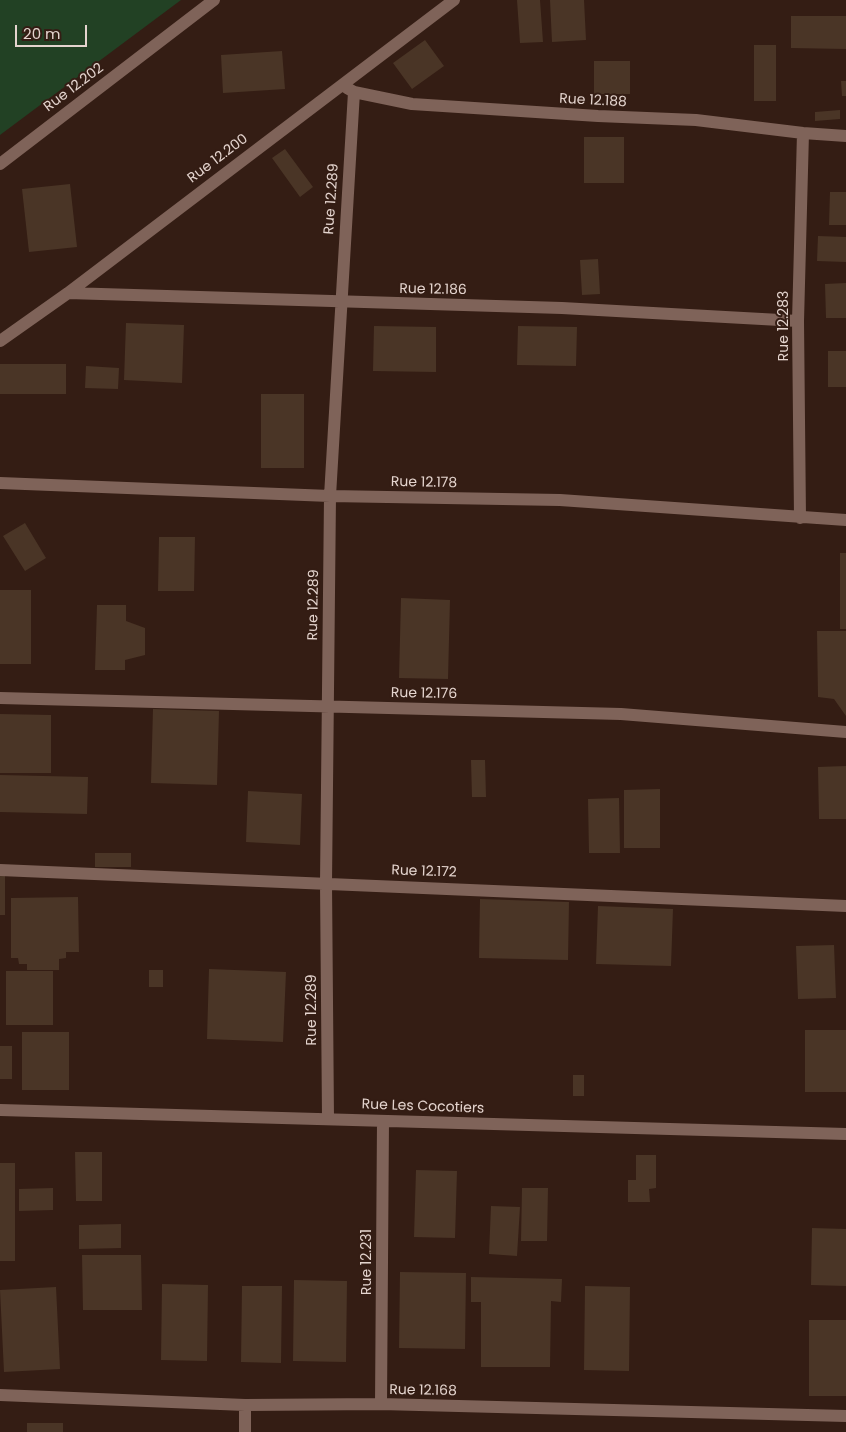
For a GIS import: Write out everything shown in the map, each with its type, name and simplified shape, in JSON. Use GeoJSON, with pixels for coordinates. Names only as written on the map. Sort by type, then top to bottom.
{"type":"FeatureCollection","features":[{"type":"Feature","properties":{"kind":"street","name":"Rue 12.202"},"geometry":{"type":"LineString","coordinates":[[0,164],[214,0]]}},
{"type":"Feature","properties":{"kind":"street","name":"Rue 12.200"},"geometry":{"type":"LineString","coordinates":[[0,341],[68,294],[341,84],[454,0]]}},
{"type":"Feature","properties":{"kind":"street","name":"Rue 12.188"},"geometry":{"type":"LineString","coordinates":[[341,84],[354,92],[412,104],[598,116],[696,120],[803,133],[846,136]]}},
{"type":"Feature","properties":{"kind":"street","name":"Rue 12.289"},"geometry":{"type":"LineString","coordinates":[[328,1119],[326,883],[330,496],[354,92]]}},
{"type":"Feature","properties":{"kind":"street","name":"Rue 12.283"},"geometry":{"type":"LineString","coordinates":[[800,518],[798,321],[803,133]]}},
{"type":"Feature","properties":{"kind":"street","name":"Rue 12.186"},"geometry":{"type":"LineString","coordinates":[[68,294],[562,308],[798,321]]}},
{"type":"Feature","properties":{"kind":"street","name":"Rue 12.178"},"geometry":{"type":"LineString","coordinates":[[0,483],[330,496],[560,500],[846,520]]}},
{"type":"Feature","properties":{"kind":"street","name":"Rue 12.176"},"geometry":{"type":"LineString","coordinates":[[0,698],[621,714],[846,732]]}},
{"type":"Feature","properties":{"kind":"street","name":"Rue 12.172"},"geometry":{"type":"LineString","coordinates":[[0,870],[846,906]]}},
{"type":"Feature","properties":{"kind":"street","name":"Rue Les Cocotiers"},"geometry":{"type":"LineString","coordinates":[[0,1110],[846,1134]]}},
{"type":"Feature","properties":{"kind":"street","name":"Rue 12.231"},"geometry":{"type":"LineString","coordinates":[[381,1404],[383,1120]]}},
{"type":"Feature","properties":{"kind":"street","name":"Rue 12.168"},"geometry":{"type":"LineString","coordinates":[[0,1395],[245,1405],[381,1404],[846,1416]]}},
{"type":"Feature","properties":{"kind":"street"},"geometry":{"type":"LineString","coordinates":[[245,1405],[245,1432]]}},
{"type":"Feature","properties":{"kind":"green space"},"geometry":{"type":"Polygon","coordinates":[[[0,0],[181,0],[0,135],[0,0]]]}},
{"type":"Feature","properties":{"kind":"building"},"geometry":{"type":"Polygon","coordinates":[[[517,0],[540,0],[543,42],[520,43],[517,0]]]}},
{"type":"Feature","properties":{"kind":"building"},"geometry":{"type":"Polygon","coordinates":[[[550,0],[584,0],[586,40],[552,42],[550,0]]]}},
{"type":"Feature","properties":{"kind":"building"},"geometry":{"type":"Polygon","coordinates":[[[791,16],[846,16],[846,49],[791,48],[791,16]]]}},
{"type":"Feature","properties":{"kind":"building"},"geometry":{"type":"Polygon","coordinates":[[[425,40],[444,66],[412,89],[393,63],[425,40]]]}},
{"type":"Feature","properties":{"kind":"building"},"geometry":{"type":"Polygon","coordinates":[[[754,45],[776,45],[776,101],[754,101],[754,45]]]}},
{"type":"Feature","properties":{"kind":"building"},"geometry":{"type":"Polygon","coordinates":[[[282,51],[285,89],[223,93],[221,55],[282,51]]]}},
{"type":"Feature","properties":{"kind":"building"},"geometry":{"type":"Polygon","coordinates":[[[594,61],[630,61],[630,94],[594,94],[594,61]]]}},
{"type":"Feature","properties":{"kind":"building"},"geometry":{"type":"Polygon","coordinates":[[[841,81],[846,81],[846,96],[842,96],[841,81]]]}},
{"type":"Feature","properties":{"kind":"building"},"geometry":{"type":"Polygon","coordinates":[[[840,110],[840,119],[815,121],[815,112],[840,110]]]}},
{"type":"Feature","properties":{"kind":"building"},"geometry":{"type":"Polygon","coordinates":[[[584,137],[624,137],[624,183],[584,183],[584,137]]]}},
{"type":"Feature","properties":{"kind":"building"},"geometry":{"type":"Polygon","coordinates":[[[285,149],[313,187],[300,197],[272,158],[285,149]]]}},
{"type":"Feature","properties":{"kind":"building"},"geometry":{"type":"Polygon","coordinates":[[[70,184],[77,247],[29,252],[22,189],[70,184]]]}},
{"type":"Feature","properties":{"kind":"building"},"geometry":{"type":"Polygon","coordinates":[[[830,192],[846,192],[846,225],[829,225],[830,192]]]}},
{"type":"Feature","properties":{"kind":"building"},"geometry":{"type":"Polygon","coordinates":[[[818,236],[846,237],[846,262],[817,261],[818,236]]]}},
{"type":"Feature","properties":{"kind":"building"},"geometry":{"type":"Polygon","coordinates":[[[598,259],[600,294],[582,295],[580,260],[598,259]]]}},
{"type":"Feature","properties":{"kind":"building"},"geometry":{"type":"Polygon","coordinates":[[[846,283],[846,318],[826,318],[825,284],[846,283]]]}},
{"type":"Feature","properties":{"kind":"building"},"geometry":{"type":"Polygon","coordinates":[[[126,323],[184,325],[182,383],[124,380],[126,323]]]}},
{"type":"Feature","properties":{"kind":"building"},"geometry":{"type":"Polygon","coordinates":[[[374,326],[436,327],[436,372],[373,371],[374,326]]]}},
{"type":"Feature","properties":{"kind":"building"},"geometry":{"type":"Polygon","coordinates":[[[518,326],[577,327],[576,366],[517,365],[518,326]]]}},
{"type":"Feature","properties":{"kind":"building"},"geometry":{"type":"Polygon","coordinates":[[[828,351],[846,351],[846,387],[828,387],[828,351]]]}},
{"type":"Feature","properties":{"kind":"building"},"geometry":{"type":"Polygon","coordinates":[[[0,364],[66,364],[66,394],[0,394],[0,364]]]}},
{"type":"Feature","properties":{"kind":"building"},"geometry":{"type":"Polygon","coordinates":[[[86,366],[119,368],[118,389],[85,388],[86,366]]]}},
{"type":"Feature","properties":{"kind":"building"},"geometry":{"type":"Polygon","coordinates":[[[261,394],[304,394],[304,468],[261,468],[261,394]]]}},
{"type":"Feature","properties":{"kind":"building"},"geometry":{"type":"Polygon","coordinates":[[[25,523],[46,558],[25,571],[3,536],[25,523]]]}},
{"type":"Feature","properties":{"kind":"building"},"geometry":{"type":"Polygon","coordinates":[[[159,537],[195,537],[194,591],[158,591],[159,537]]]}},
{"type":"Feature","properties":{"kind":"building"},"geometry":{"type":"Polygon","coordinates":[[[840,553],[846,553],[846,629],[840,629],[840,553]]]}},
{"type":"Feature","properties":{"kind":"building"},"geometry":{"type":"Polygon","coordinates":[[[0,590],[31,590],[31,664],[0,664],[0,590]]]}},
{"type":"Feature","properties":{"kind":"building"},"geometry":{"type":"Polygon","coordinates":[[[401,598],[450,600],[448,679],[399,678],[401,598]]]}},
{"type":"Feature","properties":{"kind":"building"},"geometry":{"type":"Polygon","coordinates":[[[97,605],[126,605],[126,621],[145,628],[145,655],[125,660],[125,670],[95,670],[97,605]]]}},
{"type":"Feature","properties":{"kind":"building"},"geometry":{"type":"Polygon","coordinates":[[[817,631],[846,631],[846,716],[834,699],[818,697],[817,631]]]}},
{"type":"Feature","properties":{"kind":"building"},"geometry":{"type":"Polygon","coordinates":[[[153,709],[219,711],[217,785],[151,783],[153,709]]]}},
{"type":"Feature","properties":{"kind":"building"},"geometry":{"type":"Polygon","coordinates":[[[0,714],[51,715],[51,773],[0,773],[0,714]]]}},
{"type":"Feature","properties":{"kind":"building"},"geometry":{"type":"Polygon","coordinates":[[[471,760],[485,760],[486,797],[472,797],[471,760]]]}},
{"type":"Feature","properties":{"kind":"building"},"geometry":{"type":"Polygon","coordinates":[[[846,766],[846,819],[819,819],[818,767],[846,766]]]}},
{"type":"Feature","properties":{"kind":"building"},"geometry":{"type":"Polygon","coordinates":[[[0,775],[88,777],[87,814],[0,812],[0,775]]]}},
{"type":"Feature","properties":{"kind":"building"},"geometry":{"type":"Polygon","coordinates":[[[660,789],[660,848],[624,848],[624,790],[660,789]]]}},
{"type":"Feature","properties":{"kind":"building"},"geometry":{"type":"Polygon","coordinates":[[[248,791],[302,794],[300,845],[246,842],[248,791]]]}},
{"type":"Feature","properties":{"kind":"building"},"geometry":{"type":"Polygon","coordinates":[[[619,798],[620,853],[589,853],[588,799],[619,798]]]}},
{"type":"Feature","properties":{"kind":"building"},"geometry":{"type":"Polygon","coordinates":[[[95,853],[131,853],[131,867],[95,867],[95,853]]]}},
{"type":"Feature","properties":{"kind":"building"},"geometry":{"type":"Polygon","coordinates":[[[0,872],[5,872],[5,915],[0,915],[0,872]]]}},
{"type":"Feature","properties":{"kind":"building"},"geometry":{"type":"Polygon","coordinates":[[[78,897],[79,952],[66,952],[66,958],[59,959],[59,970],[27,970],[27,964],[19,964],[18,958],[11,958],[11,898],[78,897]]]}},
{"type":"Feature","properties":{"kind":"building"},"geometry":{"type":"Polygon","coordinates":[[[480,899],[569,902],[568,960],[479,958],[480,899]]]}},
{"type":"Feature","properties":{"kind":"building"},"geometry":{"type":"Polygon","coordinates":[[[598,906],[673,909],[671,966],[596,964],[598,906]]]}},
{"type":"Feature","properties":{"kind":"building"},"geometry":{"type":"Polygon","coordinates":[[[834,945],[836,998],[798,999],[796,946],[834,945]]]}},
{"type":"Feature","properties":{"kind":"building"},"geometry":{"type":"Polygon","coordinates":[[[209,969],[286,972],[283,1042],[207,1039],[209,969]]]}},
{"type":"Feature","properties":{"kind":"building"},"geometry":{"type":"Polygon","coordinates":[[[149,970],[163,970],[163,987],[149,987],[149,970]]]}},
{"type":"Feature","properties":{"kind":"building"},"geometry":{"type":"Polygon","coordinates":[[[6,971],[53,971],[53,1025],[6,1025],[6,971]]]}},
{"type":"Feature","properties":{"kind":"building"},"geometry":{"type":"Polygon","coordinates":[[[805,1030],[846,1030],[846,1092],[805,1092],[805,1030]]]}},
{"type":"Feature","properties":{"kind":"building"},"geometry":{"type":"Polygon","coordinates":[[[22,1032],[69,1032],[69,1090],[22,1090],[22,1032]]]}},
{"type":"Feature","properties":{"kind":"building"},"geometry":{"type":"Polygon","coordinates":[[[0,1046],[12,1046],[12,1079],[0,1079],[0,1046]]]}},
{"type":"Feature","properties":{"kind":"building"},"geometry":{"type":"Polygon","coordinates":[[[573,1075],[584,1075],[584,1096],[573,1096],[573,1075]]]}},
{"type":"Feature","properties":{"kind":"building"},"geometry":{"type":"Polygon","coordinates":[[[75,1152],[102,1152],[102,1201],[76,1201],[75,1152]]]}},
{"type":"Feature","properties":{"kind":"building"},"geometry":{"type":"Polygon","coordinates":[[[636,1155],[656,1155],[656,1188],[649,1189],[650,1202],[628,1202],[628,1180],[636,1180],[636,1155]]]}},
{"type":"Feature","properties":{"kind":"building"},"geometry":{"type":"Polygon","coordinates":[[[0,1163],[15,1163],[15,1261],[0,1261],[0,1163]]]}},
{"type":"Feature","properties":{"kind":"building"},"geometry":{"type":"Polygon","coordinates":[[[416,1170],[457,1171],[455,1238],[414,1237],[416,1170]]]}},
{"type":"Feature","properties":{"kind":"building"},"geometry":{"type":"Polygon","coordinates":[[[53,1188],[53,1210],[19,1211],[19,1189],[53,1188]]]}},
{"type":"Feature","properties":{"kind":"building"},"geometry":{"type":"Polygon","coordinates":[[[522,1188],[548,1188],[547,1241],[521,1241],[522,1188]]]}},
{"type":"Feature","properties":{"kind":"building"},"geometry":{"type":"Polygon","coordinates":[[[491,1206],[520,1207],[517,1256],[489,1254],[491,1206]]]}},
{"type":"Feature","properties":{"kind":"building"},"geometry":{"type":"Polygon","coordinates":[[[121,1224],[121,1248],[79,1249],[79,1225],[121,1224]]]}},
{"type":"Feature","properties":{"kind":"building"},"geometry":{"type":"Polygon","coordinates":[[[812,1228],[846,1229],[846,1286],[811,1285],[812,1228]]]}},
{"type":"Feature","properties":{"kind":"building"},"geometry":{"type":"Polygon","coordinates":[[[82,1255],[141,1255],[142,1310],[83,1310],[82,1255]]]}},
{"type":"Feature","properties":{"kind":"building"},"geometry":{"type":"Polygon","coordinates":[[[400,1272],[466,1273],[465,1349],[399,1348],[400,1272]]]}},
{"type":"Feature","properties":{"kind":"building"},"geometry":{"type":"Polygon","coordinates":[[[471,1277],[562,1279],[561,1302],[551,1301],[550,1367],[481,1367],[481,1302],[471,1302],[471,1277]]]}},
{"type":"Feature","properties":{"kind":"building"},"geometry":{"type":"Polygon","coordinates":[[[294,1280],[347,1281],[346,1362],[293,1361],[294,1280]]]}},
{"type":"Feature","properties":{"kind":"building"},"geometry":{"type":"Polygon","coordinates":[[[162,1284],[208,1285],[207,1361],[161,1360],[162,1284]]]}},
{"type":"Feature","properties":{"kind":"building"},"geometry":{"type":"Polygon","coordinates":[[[242,1286],[282,1286],[281,1363],[241,1362],[242,1286]]]}},
{"type":"Feature","properties":{"kind":"building"},"geometry":{"type":"Polygon","coordinates":[[[585,1286],[630,1287],[629,1371],[584,1370],[585,1286]]]}},
{"type":"Feature","properties":{"kind":"building"},"geometry":{"type":"Polygon","coordinates":[[[56,1287],[60,1369],[4,1372],[0,1290],[56,1287]]]}},
{"type":"Feature","properties":{"kind":"building"},"geometry":{"type":"Polygon","coordinates":[[[809,1320],[846,1320],[846,1396],[809,1396],[809,1320]]]}},
{"type":"Feature","properties":{"kind":"building"},"geometry":{"type":"Polygon","coordinates":[[[27,1423],[63,1423],[63,1432],[27,1432],[27,1423]]]}}]}
